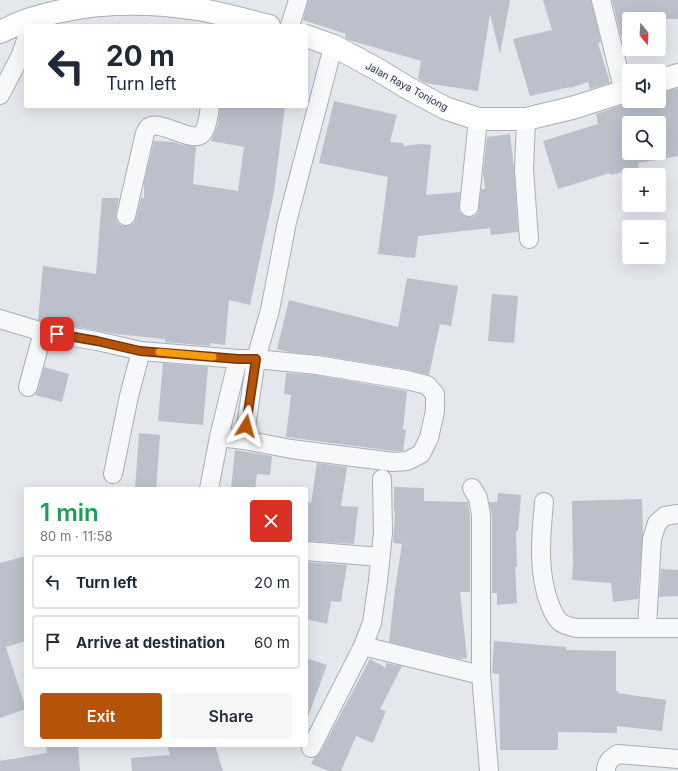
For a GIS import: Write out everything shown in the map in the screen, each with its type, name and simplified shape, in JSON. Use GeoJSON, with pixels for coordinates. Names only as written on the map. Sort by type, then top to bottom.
{"type":"FeatureCollection","features":[{"type":"Feature","properties":{"kind":"main road"},"geometry":{"type":"LineString","coordinates":[[32,22],[97,5],[136,3],[197,9],[226,21],[252,24]]}},
{"type":"Feature","properties":{"kind":"main road"},"geometry":{"type":"LineString","coordinates":[[0,32],[24,24]]}},
{"type":"Feature","properties":{"kind":"main road","name":"Jalan Raya Tonjong"},"geometry":{"type":"LineString","coordinates":[[308,37],[334,46],[445,108],[478,119],[526,119],[572,108],[622,92]]}},
{"type":"Feature","properties":{"kind":"main road"},"geometry":{"type":"LineString","coordinates":[[666,79],[678,75]]}},
{"type":"Feature","properties":{"kind":"street"},"geometry":{"type":"LineString","coordinates":[[291,24],[298,0]]}},
{"type":"Feature","properties":{"kind":"street"},"geometry":{"type":"LineString","coordinates":[[601,0],[622,76]]}},
{"type":"Feature","properties":{"kind":"street"},"geometry":{"type":"LineString","coordinates":[[0,96],[20,57],[24,46]]}},
{"type":"Feature","properties":{"kind":"street"},"geometry":{"type":"LineString","coordinates":[[209,487],[219,437],[247,359],[270,310],[287,222],[334,46]]}},
{"type":"Feature","properties":{"kind":"street"},"geometry":{"type":"LineString","coordinates":[[126,216],[145,133],[148,128],[152,126],[163,127],[192,136],[201,134],[204,131],[210,108]]}},
{"type":"Feature","properties":{"kind":"street"},"geometry":{"type":"LineString","coordinates":[[469,207],[478,119]]}},
{"type":"Feature","properties":{"kind":"street"},"geometry":{"type":"LineString","coordinates":[[526,119],[524,170],[529,239]]}},
{"type":"Feature","properties":{"kind":"street"},"geometry":{"type":"LineString","coordinates":[[0,319],[43,332],[97,341],[140,351],[317,365],[407,380],[427,385],[435,394],[435,411],[430,438],[421,454],[407,460],[393,462],[290,449],[244,440],[219,437]]}},
{"type":"Feature","properties":{"kind":"street"},"geometry":{"type":"LineString","coordinates":[[28,387],[43,332]]}},
{"type":"Feature","properties":{"kind":"street"},"geometry":{"type":"LineString","coordinates":[[113,474],[128,400],[140,351]]}},
{"type":"Feature","properties":{"kind":"street"},"geometry":{"type":"LineString","coordinates":[[244,440],[247,359]]}},
{"type":"Feature","properties":{"kind":"street"},"geometry":{"type":"LineString","coordinates":[[311,748],[363,646],[372,623],[383,533],[382,479]]}},
{"type":"Feature","properties":{"kind":"street"},"geometry":{"type":"LineString","coordinates":[[472,488],[478,498],[481,515],[481,675],[489,771]]}},
{"type":"Feature","properties":{"kind":"street"},"geometry":{"type":"LineString","coordinates":[[544,502],[541,527],[541,570],[546,595],[552,611],[559,621],[565,625],[578,628],[678,628]]}},
{"type":"Feature","properties":{"kind":"street"},"geometry":{"type":"LineString","coordinates":[[647,627],[652,539],[657,523],[665,516],[678,514]]}},
{"type":"Feature","properties":{"kind":"street"},"geometry":{"type":"LineString","coordinates":[[308,551],[380,556]]}},
{"type":"Feature","properties":{"kind":"street"},"geometry":{"type":"LineString","coordinates":[[363,646],[481,675]]}},
{"type":"Feature","properties":{"kind":"street"},"geometry":{"type":"LineString","coordinates":[[606,771],[606,764],[611,758],[618,754],[678,759]]}},
{"type":"Feature","properties":{"kind":"building"},"geometry":{"type":"Polygon","coordinates":[[[308,0],[510,0],[500,54],[490,14],[478,91],[425,83],[418,79],[421,61],[349,40],[345,38],[346,34],[303,20],[308,0]]]}},
{"type":"Feature","properties":{"kind":"building"},"geometry":{"type":"Polygon","coordinates":[[[543,0],[591,0],[601,42],[598,43],[610,83],[590,89],[588,82],[570,88],[530,96],[513,39],[552,30],[543,0]]]}},
{"type":"Feature","properties":{"kind":"building"},"geometry":{"type":"Polygon","coordinates":[[[612,0],[678,0],[678,19],[666,19],[666,12],[622,12],[621,36],[612,0]]]}},
{"type":"Feature","properties":{"kind":"building"},"geometry":{"type":"Polygon","coordinates":[[[678,88],[678,156],[666,158],[666,116],[622,116],[622,160],[655,160],[638,163],[639,168],[622,168],[622,172],[611,175],[610,173],[558,189],[543,141],[598,124],[596,114],[622,105],[622,108],[666,108],[666,91],[678,88]]]}},
{"type":"Feature","properties":{"kind":"building"},"geometry":{"type":"Polygon","coordinates":[[[334,101],[397,115],[390,142],[403,143],[404,146],[421,144],[431,145],[426,195],[460,192],[459,211],[468,217],[473,217],[478,213],[481,189],[485,189],[483,172],[487,137],[510,134],[514,168],[518,232],[491,235],[490,228],[418,236],[415,258],[378,254],[388,177],[319,163],[334,101]]]}},
{"type":"Feature","properties":{"kind":"building"},"geometry":{"type":"Polygon","coordinates":[[[220,108],[285,108],[274,192],[250,305],[229,300],[225,345],[210,343],[210,346],[165,342],[165,339],[116,334],[38,320],[43,266],[96,274],[102,198],[119,198],[116,219],[119,224],[129,226],[134,223],[141,198],[144,198],[144,182],[154,141],[173,142],[183,145],[196,146],[193,184],[238,191],[244,147],[211,141],[218,124],[220,108]]]}},
{"type":"Feature","properties":{"kind":"building"},"geometry":{"type":"Polygon","coordinates":[[[407,278],[458,286],[451,326],[440,324],[429,375],[409,370],[277,349],[289,300],[398,327],[407,278]]]}},
{"type":"Feature","properties":{"kind":"building"},"geometry":{"type":"Polygon","coordinates":[[[492,294],[518,296],[514,343],[488,341],[492,294]]]}},
{"type":"Feature","properties":{"kind":"building"},"geometry":{"type":"Polygon","coordinates":[[[163,363],[208,367],[203,425],[158,421],[163,363]]]}},
{"type":"Feature","properties":{"kind":"building"},"geometry":{"type":"Polygon","coordinates":[[[44,367],[69,374],[62,402],[35,395],[38,390],[44,367]]]}},
{"type":"Feature","properties":{"kind":"building"},"geometry":{"type":"Polygon","coordinates":[[[286,373],[316,375],[407,391],[403,429],[406,430],[403,451],[286,437],[291,395],[284,394],[286,373]]]}},
{"type":"Feature","properties":{"kind":"building"},"geometry":{"type":"Polygon","coordinates":[[[139,433],[160,435],[156,487],[135,487],[139,433]]]}},
{"type":"Feature","properties":{"kind":"building"},"geometry":{"type":"Polygon","coordinates":[[[235,450],[272,456],[270,475],[257,474],[255,487],[231,487],[235,450]]]}},
{"type":"Feature","properties":{"kind":"building"},"geometry":{"type":"Polygon","coordinates":[[[317,463],[347,467],[341,506],[358,507],[354,544],[308,541],[308,502],[311,503],[317,463]]]}},
{"type":"Feature","properties":{"kind":"building"},"geometry":{"type":"Polygon","coordinates":[[[394,487],[424,488],[424,501],[468,502],[470,516],[470,592],[460,592],[467,658],[460,659],[389,642],[402,544],[393,543],[395,511],[394,487]]]}},
{"type":"Feature","properties":{"kind":"building"},"geometry":{"type":"Polygon","coordinates":[[[498,493],[521,495],[518,531],[516,531],[517,567],[515,567],[517,603],[497,605],[497,593],[492,593],[492,515],[489,502],[497,502],[498,493]]]}},
{"type":"Feature","properties":{"kind":"building"},"geometry":{"type":"Polygon","coordinates":[[[642,499],[643,534],[638,599],[613,602],[611,583],[572,580],[572,501],[642,499]]]}},
{"type":"Feature","properties":{"kind":"building"},"geometry":{"type":"Polygon","coordinates":[[[24,557],[24,642],[6,647],[24,703],[24,710],[0,718],[0,563],[24,557]]]}},
{"type":"Feature","properties":{"kind":"building"},"geometry":{"type":"Polygon","coordinates":[[[308,562],[347,565],[341,602],[331,601],[327,624],[308,619],[308,562]]]}},
{"type":"Feature","properties":{"kind":"building"},"geometry":{"type":"Polygon","coordinates":[[[661,569],[678,570],[678,596],[659,597],[661,569]]]}},
{"type":"Feature","properties":{"kind":"building"},"geometry":{"type":"Polygon","coordinates":[[[494,641],[566,647],[566,650],[616,651],[616,691],[618,691],[618,693],[666,700],[662,731],[617,726],[617,733],[558,732],[558,750],[500,750],[499,674],[492,673],[494,641]]]}},
{"type":"Feature","properties":{"kind":"building"},"geometry":{"type":"Polygon","coordinates":[[[308,659],[327,665],[308,717],[308,659]]]}},
{"type":"Feature","properties":{"kind":"building"},"geometry":{"type":"Polygon","coordinates":[[[370,659],[386,668],[386,663],[402,666],[380,709],[386,711],[373,743],[356,736],[341,771],[329,771],[311,764],[314,758],[320,753],[370,659]]]}},
{"type":"Feature","properties":{"kind":"building"},"geometry":{"type":"Polygon","coordinates":[[[46,747],[78,747],[80,771],[0,771],[0,761],[47,753],[46,747]]]}},
{"type":"Feature","properties":{"kind":"building"},"geometry":{"type":"Polygon","coordinates":[[[168,747],[216,747],[223,771],[132,771],[131,758],[170,755],[168,747]]]}},
{"type":"Feature","properties":{"kind":"slow traffic"},"geometry":{"type":"LineString","coordinates":[[159,352],[213,357]]}},
{"type":"Feature","properties":{"kind":"route"},"geometry":{"type":"LineString","coordinates":[[57,334],[140,351],[238,359],[256,359],[246,426]]}}]}
